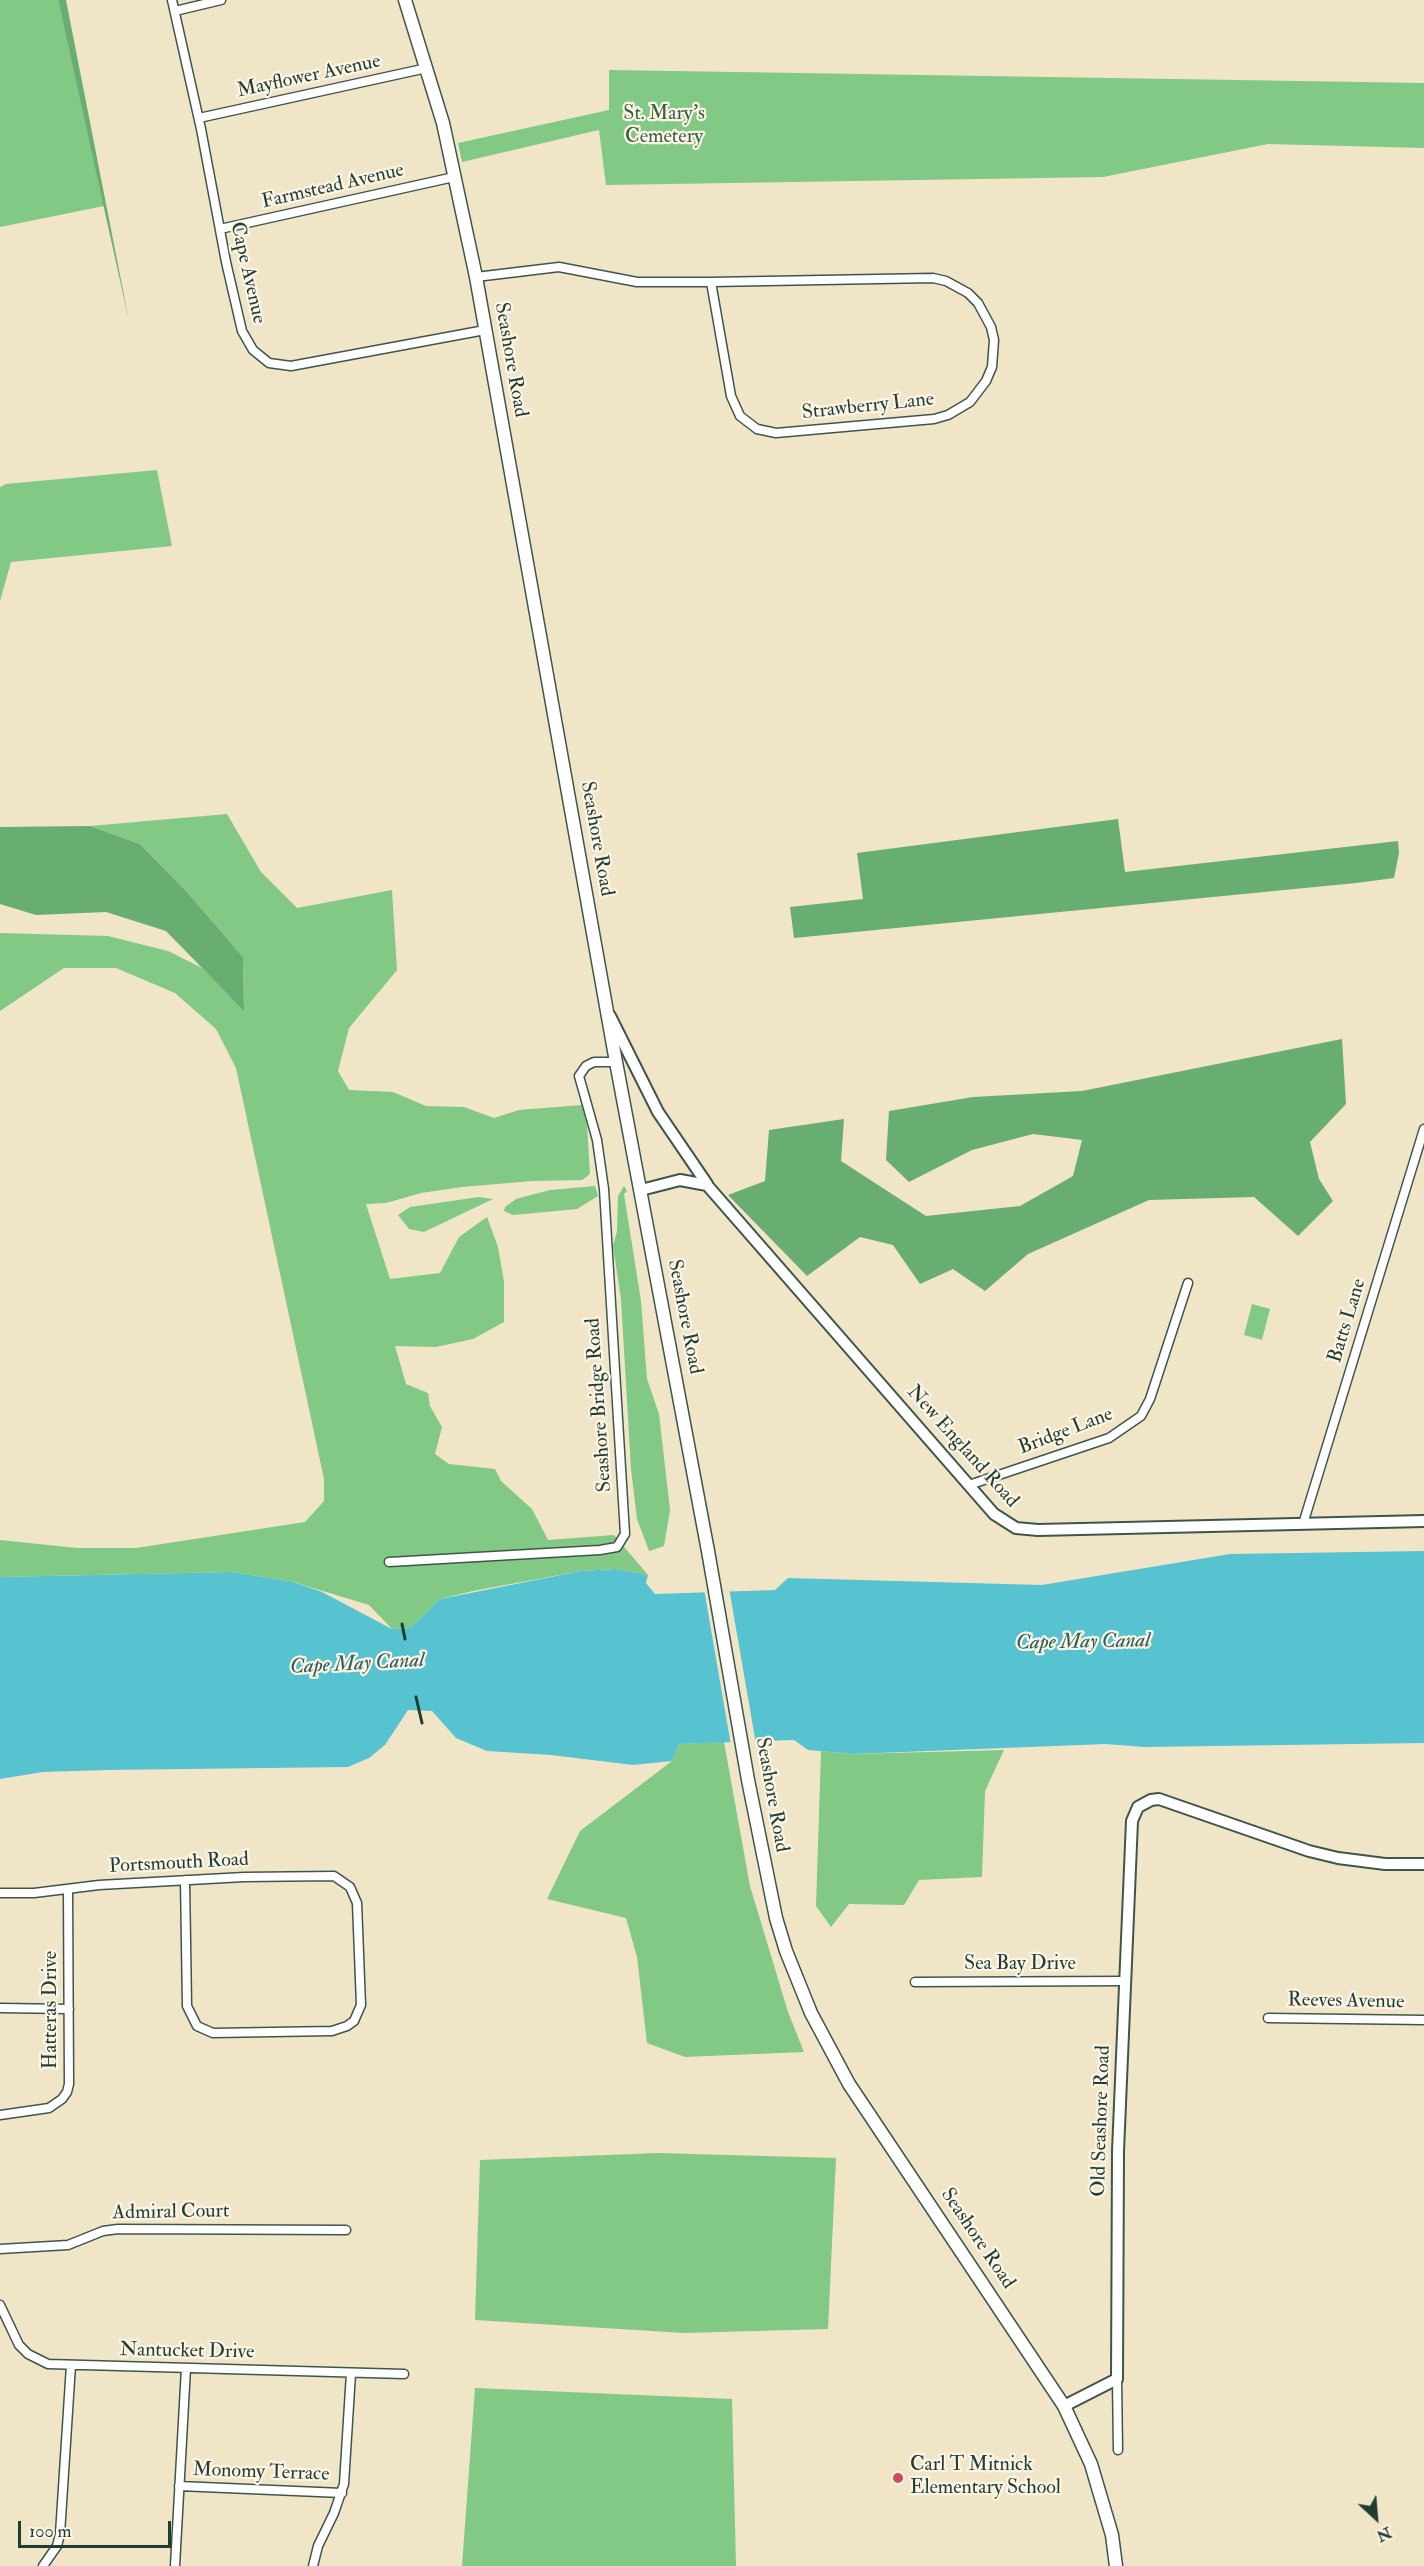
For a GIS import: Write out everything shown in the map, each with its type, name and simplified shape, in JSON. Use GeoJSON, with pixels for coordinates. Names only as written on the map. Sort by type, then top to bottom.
{"type":"FeatureCollection","features":[{"type":"Feature","properties":{"kind":"main road","name":"Seashore Road"},"geometry":{"type":"LineString","coordinates":[[405,0],[427,68],[476,276],[616,1062],[708,1551],[748,1780],[776,1918],[786,1951],[811,2013],[849,2084],[1064,2406],[1090,2464],[1112,2535],[1116,2566]]}},
{"type":"Feature","properties":{"kind":"street","name":"Cape Avenue"},"geometry":{"type":"LineString","coordinates":[[172,0],[199,118],[242,331],[253,350],[269,363],[291,366],[485,330]]}},
{"type":"Feature","properties":{"kind":"street"},"geometry":{"type":"LineString","coordinates":[[175,11],[221,0]]}},
{"type":"Feature","properties":{"kind":"street","name":"Mayflower Avenue"},"geometry":{"type":"LineString","coordinates":[[199,118],[427,68]]}},
{"type":"Feature","properties":{"kind":"street","name":"Farmstead Avenue"},"geometry":{"type":"LineString","coordinates":[[220,229],[454,177]]}},
{"type":"Feature","properties":{"kind":"street","name":"Strawberry Lane"},"geometry":{"type":"LineString","coordinates":[[476,276],[559,267],[637,282],[933,278],[946,281],[968,293],[986,314],[994,340],[992,367],[979,393],[970,402],[948,415],[911,421],[766,432],[748,423],[734,406],[711,282]]}},
{"type":"Feature","properties":{"kind":"street","name":"New England Road"},"geometry":{"type":"LineString","coordinates":[[608,1011],[658,1112],[707,1185],[1004,1522],[1028,1530],[1424,1521]]}},
{"type":"Feature","properties":{"kind":"street","name":"Seashore Bridge Road"},"geometry":{"type":"LineString","coordinates":[[389,1562],[600,1550],[617,1547],[625,1534],[604,1189],[597,1140],[579,1076],[586,1065],[594,1062],[616,1062]]}},
{"type":"Feature","properties":{"kind":"street","name":"Batts Lane"},"geometry":{"type":"LineString","coordinates":[[1303,1524],[1424,1129]]}},
{"type":"Feature","properties":{"kind":"street"},"geometry":{"type":"LineString","coordinates":[[641,1190],[680,1180],[707,1185]]}},
{"type":"Feature","properties":{"kind":"street","name":"Bridge Lane"},"geometry":{"type":"LineString","coordinates":[[969,1485],[1109,1438],[1141,1416],[1150,1399],[1188,1283]]}},
{"type":"Feature","properties":{"kind":"street","name":"Old Seashore Road"},"geometry":{"type":"LineString","coordinates":[[1117,2379],[1118,2151],[1132,1821],[1138,1807],[1150,1800],[1159,1800],[1318,1853],[1361,1862],[1424,1864]]}},
{"type":"Feature","properties":{"kind":"street","name":"Portsmouth Road"},"geometry":{"type":"LineString","coordinates":[[0,1893],[34,1893],[185,1880],[325,1874],[344,1881],[354,1893],[357,1903],[361,2004],[354,2020],[347,2026],[332,2031],[213,2033],[197,2026],[187,2009],[185,1880]]}},
{"type":"Feature","properties":{"kind":"street","name":"Hatteras Drive"},"geometry":{"type":"LineString","coordinates":[[0,2115],[49,2108],[62,2100],[67,2092],[68,1889]]}},
{"type":"Feature","properties":{"kind":"street","name":"Sea Bay Drive"},"geometry":{"type":"LineString","coordinates":[[915,1982],[1125,1981]]}},
{"type":"Feature","properties":{"kind":"street"},"geometry":{"type":"LineString","coordinates":[[0,2008],[69,2009]]}},
{"type":"Feature","properties":{"kind":"street","name":"Reeves Avenue"},"geometry":{"type":"LineString","coordinates":[[1268,2018],[1424,2020]]}},
{"type":"Feature","properties":{"kind":"street","name":"Admiral Court"},"geometry":{"type":"LineString","coordinates":[[0,2249],[68,2245],[103,2231],[118,2229],[346,2230]]}},
{"type":"Feature","properties":{"kind":"street","name":"Nantucket Drive"},"geometry":{"type":"LineString","coordinates":[[0,2305],[12,2334],[28,2354],[48,2364],[404,2374]]}},
{"type":"Feature","properties":{"kind":"street"},"geometry":{"type":"LineString","coordinates":[[43,2566],[57,2546],[60,2534],[71,2365]]}},
{"type":"Feature","properties":{"kind":"street"},"geometry":{"type":"LineString","coordinates":[[175,2566],[186,2368]]}},
{"type":"Feature","properties":{"kind":"street"},"geometry":{"type":"LineString","coordinates":[[313,2566],[318,2546],[342,2493],[347,2465],[351,2373]]}},
{"type":"Feature","properties":{"kind":"street"},"geometry":{"type":"LineString","coordinates":[[1064,2406],[1117,2379],[1118,2450]]}},
{"type":"Feature","properties":{"kind":"street","name":"Monomy Terrace"},"geometry":{"type":"LineString","coordinates":[[179,2486],[342,2493]]}},
{"type":"Feature","properties":{"kind":"green space"},"geometry":{"type":"Polygon","coordinates":[[[0,0],[58,0],[104,206],[0,227],[0,0]]]}},
{"type":"Feature","properties":{"kind":"green space"},"geometry":{"type":"Polygon","coordinates":[[[58,0],[66,0],[129,321],[58,0]]]}},
{"type":"Feature","properties":{"kind":"green space","name":"St. Mary's Cemetery"},"geometry":{"type":"Polygon","coordinates":[[[609,70],[1424,83],[1424,148],[1268,144],[1103,177],[606,185],[599,130],[462,162],[458,143],[609,110],[609,70]]]}},
{"type":"Feature","properties":{"kind":"green space"},"geometry":{"type":"Polygon","coordinates":[[[157,470],[172,546],[11,562],[0,601],[0,487],[6,484],[157,470]]]}},
{"type":"Feature","properties":{"kind":"green space"},"geometry":{"type":"Polygon","coordinates":[[[227,814],[261,872],[297,908],[392,890],[397,970],[349,1028],[338,1071],[349,1090],[393,1092],[426,1106],[464,1107],[494,1118],[519,1110],[582,1105],[587,1126],[590,1174],[582,1180],[532,1181],[462,1187],[421,1193],[386,1203],[366,1204],[390,1279],[440,1273],[459,1237],[487,1217],[498,1247],[504,1282],[504,1322],[473,1339],[436,1347],[395,1346],[406,1384],[428,1393],[430,1406],[442,1427],[435,1454],[449,1464],[495,1469],[501,1481],[532,1509],[548,1540],[614,1535],[648,1575],[615,1569],[581,1571],[473,1591],[440,1599],[410,1628],[392,1629],[369,1605],[290,1581],[231,1572],[0,1577],[0,1540],[77,1548],[136,1548],[305,1522],[324,1501],[324,1479],[236,1068],[216,1029],[175,993],[116,968],[64,968],[0,1011],[0,933],[108,936],[168,951],[202,968],[244,1010],[243,957],[186,891],[140,844],[90,826],[227,814]]]}},
{"type":"Feature","properties":{"kind":"green space"},"geometry":{"type":"Polygon","coordinates":[[[1118,819],[1125,872],[1398,841],[1399,853],[1394,878],[794,938],[790,907],[863,899],[857,853],[1118,819]]]}},
{"type":"Feature","properties":{"kind":"green space"},"geometry":{"type":"Polygon","coordinates":[[[90,826],[140,844],[186,891],[243,957],[244,1011],[166,931],[106,912],[36,915],[0,904],[0,827],[90,826]]]}},
{"type":"Feature","properties":{"kind":"green space"},"geometry":{"type":"Polygon","coordinates":[[[1342,1039],[1346,1104],[1310,1142],[1319,1179],[1333,1201],[1298,1236],[1254,1197],[1149,1200],[1028,1254],[985,1291],[953,1269],[920,1284],[893,1245],[860,1237],[807,1276],[728,1195],[765,1181],[769,1130],[844,1119],[841,1161],[926,1216],[1020,1206],[1073,1176],[1082,1140],[1033,1134],[972,1150],[909,1182],[886,1160],[889,1111],[973,1097],[1082,1091],[1342,1039]]]}},
{"type":"Feature","properties":{"kind":"green space"},"geometry":{"type":"Polygon","coordinates":[[[595,1186],[598,1196],[577,1209],[513,1215],[504,1211],[505,1207],[516,1199],[550,1190],[595,1186]]]}},
{"type":"Feature","properties":{"kind":"green space"},"geometry":{"type":"Polygon","coordinates":[[[624,1186],[627,1191],[624,1194],[641,1301],[647,1379],[659,1414],[670,1510],[664,1546],[649,1551],[637,1519],[631,1469],[621,1299],[613,1246],[617,1231],[618,1196],[624,1186]]]}},
{"type":"Feature","properties":{"kind":"green space"},"geometry":{"type":"Polygon","coordinates":[[[479,1197],[493,1199],[424,1232],[409,1229],[398,1215],[410,1207],[479,1197]]]}},
{"type":"Feature","properties":{"kind":"green space"},"geometry":{"type":"Polygon","coordinates":[[[1252,1304],[1270,1309],[1262,1340],[1244,1335],[1252,1304]]]}},
{"type":"Feature","properties":{"kind":"green space"},"geometry":{"type":"Polygon","coordinates":[[[724,1742],[750,1886],[788,2012],[804,2052],[685,2057],[647,2043],[637,1957],[626,1918],[547,1899],[580,1831],[672,1761],[679,1744],[724,1742]]]}},
{"type":"Feature","properties":{"kind":"green space"},"geometry":{"type":"Polygon","coordinates":[[[1004,1750],[985,1791],[982,1877],[919,1880],[904,1905],[849,1904],[831,1927],[816,1906],[821,1751],[853,1754],[1004,1750]]]}},
{"type":"Feature","properties":{"kind":"green space"},"geometry":{"type":"Polygon","coordinates":[[[658,2153],[836,2158],[828,2329],[684,2333],[475,2320],[480,2160],[658,2153]]]}},
{"type":"Feature","properties":{"kind":"green space"},"geometry":{"type":"Polygon","coordinates":[[[475,2388],[732,2399],[736,2566],[462,2566],[475,2388]]]}},
{"type":"Feature","properties":{"kind":"water","name":"Cape May Canal"},"geometry":{"type":"Polygon","coordinates":[[[1424,1551],[1424,1743],[1145,1747],[1105,1744],[853,1754],[808,1750],[794,1740],[679,1744],[672,1761],[633,1765],[551,1755],[487,1751],[456,1738],[432,1711],[408,1710],[385,1745],[369,1758],[348,1767],[43,1772],[0,1779],[0,1577],[231,1572],[290,1581],[320,1591],[392,1629],[410,1628],[440,1599],[581,1571],[615,1569],[648,1575],[646,1583],[655,1594],[775,1590],[788,1578],[1042,1585],[1230,1554],[1424,1551]]]}},
{"type":"Feature","properties":{"kind":"pier"},"geometry":{"type":"Polygon","coordinates":[[[729,1588],[756,1744],[731,1745],[704,1589],[729,1588]]]}},
{"type":"Feature","properties":{"kind":"railway"},"geometry":{"type":"LineString","coordinates":[[402,1624],[405,1639]]}},
{"type":"Feature","properties":{"kind":"railway"},"geometry":{"type":"LineString","coordinates":[[416,1697],[422,1723]]}},
{"type":"Feature","properties":{"kind":"place","name":"Carl T Mitnick Elementary School"},"geometry":{"type":"Point","coordinates":[898,2478]}}]}
